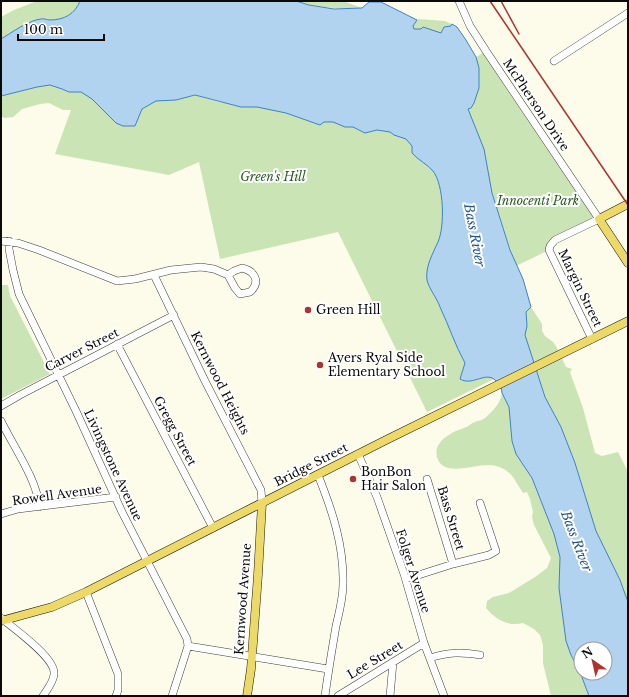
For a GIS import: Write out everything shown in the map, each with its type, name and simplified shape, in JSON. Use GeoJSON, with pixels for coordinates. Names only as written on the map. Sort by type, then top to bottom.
{"type":"FeatureCollection","features":[{"type":"Feature","properties":{"kind":"main road"},"geometry":{"type":"LineString","coordinates":[[628,204],[599,219],[628,263]]}},
{"type":"Feature","properties":{"kind":"main road","name":"Bridge Street"},"geometry":{"type":"LineString","coordinates":[[2,620],[52,607],[86,592],[358,454],[628,321]]}},
{"type":"Feature","properties":{"kind":"main road","name":"Kernwood Avenue"},"geometry":{"type":"LineString","coordinates":[[247,696],[252,657],[262,503]]}},
{"type":"Feature","properties":{"kind":"street","name":"McPherson Drive"},"geometry":{"type":"LineString","coordinates":[[459,1],[470,26],[486,51],[599,219]]}},
{"type":"Feature","properties":{"kind":"street"},"geometry":{"type":"LineString","coordinates":[[554,61],[628,13]]}},
{"type":"Feature","properties":{"kind":"street","name":"Margin Street"},"geometry":{"type":"LineString","coordinates":[[592,339],[550,254],[550,246],[555,240],[599,219]]}},
{"type":"Feature","properties":{"kind":"street"},"geometry":{"type":"LineString","coordinates":[[1,240],[39,250],[117,281],[186,268],[200,267],[214,269],[228,275]]}},
{"type":"Feature","properties":{"kind":"street","name":"Livingstone Avenue"},"geometry":{"type":"LineString","coordinates":[[9,241],[9,249],[19,294],[116,497],[187,639],[188,646]]}},
{"type":"Feature","properties":{"kind":"street","name":"Kernwood Heights"},"geometry":{"type":"LineString","coordinates":[[154,274],[205,381],[261,490],[262,503]]}},
{"type":"Feature","properties":{"kind":"street","name":"Carver Street"},"geometry":{"type":"LineString","coordinates":[[1,406],[174,315]]}},
{"type":"Feature","properties":{"kind":"street","name":"Gregg Street"},"geometry":{"type":"LineString","coordinates":[[117,344],[213,528]]}},
{"type":"Feature","properties":{"kind":"street"},"geometry":{"type":"LineString","coordinates":[[1,421],[34,486],[39,498],[39,507]]}},
{"type":"Feature","properties":{"kind":"street","name":"Folger Avenue"},"geometry":{"type":"LineString","coordinates":[[358,454],[377,497],[406,579],[424,643],[444,696]]}},
{"type":"Feature","properties":{"kind":"street"},"geometry":{"type":"LineString","coordinates":[[318,475],[331,508],[337,529],[340,545],[343,584],[341,604],[328,669],[325,696]]}},
{"type":"Feature","properties":{"kind":"street","name":"Bass Street"},"geometry":{"type":"LineString","coordinates":[[427,479],[453,564]]}},
{"type":"Feature","properties":{"kind":"street","name":"Rowell Avenue"},"geometry":{"type":"LineString","coordinates":[[1,514],[18,509],[116,497]]}},
{"type":"Feature","properties":{"kind":"street"},"geometry":{"type":"LineString","coordinates":[[406,579],[453,564],[489,555],[496,551],[480,504]]}},
{"type":"Feature","properties":{"kind":"street"},"geometry":{"type":"LineString","coordinates":[[86,592],[118,674],[118,690],[116,696]]}},
{"type":"Feature","properties":{"kind":"street"},"geometry":{"type":"LineString","coordinates":[[2,620],[36,646],[54,668],[54,675],[43,696]]}},
{"type":"Feature","properties":{"kind":"street","name":"Lee Street"},"geometry":{"type":"LineString","coordinates":[[338,696],[424,643]]}},
{"type":"Feature","properties":{"kind":"street"},"geometry":{"type":"LineString","coordinates":[[172,696],[188,646],[328,669]]}},
{"type":"Feature","properties":{"kind":"street"},"geometry":{"type":"LineString","coordinates":[[430,658],[460,652],[480,655]]}},
{"type":"Feature","properties":{"kind":"street"},"geometry":{"type":"LineString","coordinates":[[390,696],[393,662]]}},
{"type":"Feature","properties":{"kind":"green space"},"geometry":{"type":"Polygon","coordinates":[[[37,1],[80,1],[72,13],[60,19],[36,20],[20,27],[1,39],[1,17],[37,1]]]}},
{"type":"Feature","properties":{"kind":"green space"},"geometry":{"type":"Polygon","coordinates":[[[296,1],[343,1],[362,8],[329,8],[296,1]]]}},
{"type":"Feature","properties":{"kind":"green space"},"geometry":{"type":"Polygon","coordinates":[[[418,19],[445,21],[452,24],[451,26],[443,29],[441,33],[423,27],[421,29],[413,29],[413,26],[418,19]]]}},
{"type":"Feature","properties":{"kind":"green space","name":"Innocenti Park"},"geometry":{"type":"Polygon","coordinates":[[[486,51],[599,219],[555,240],[549,250],[516,266],[490,188],[468,109],[471,108],[478,83],[476,57],[486,51]]]}},
{"type":"Feature","properties":{"kind":"green space","name":"Green's Hill"},"geometry":{"type":"Polygon","coordinates":[[[50,85],[69,92],[80,87],[182,98],[195,95],[218,102],[333,115],[405,132],[443,178],[498,377],[427,412],[338,232],[220,259],[199,162],[169,175],[55,154],[71,110],[63,110],[49,103],[22,109],[13,117],[4,118],[1,116],[1,96],[50,85]]]}},
{"type":"Feature","properties":{"kind":"green space"},"geometry":{"type":"Polygon","coordinates":[[[1,285],[8,285],[10,296],[50,374],[1,399],[1,285]]]}},
{"type":"Feature","properties":{"kind":"green space"},"geometry":{"type":"Polygon","coordinates":[[[531,307],[542,324],[542,331],[545,336],[556,346],[566,367],[572,369],[570,372],[583,408],[595,453],[602,456],[618,452],[628,472],[628,602],[620,580],[596,531],[575,463],[561,427],[545,397],[525,335],[527,326],[526,312],[531,307]]]}},
{"type":"Feature","properties":{"kind":"green space"},"geometry":{"type":"Polygon","coordinates":[[[502,393],[509,407],[512,441],[516,454],[532,478],[554,534],[560,557],[559,588],[565,628],[573,659],[573,681],[583,681],[589,696],[551,696],[543,663],[543,645],[540,635],[534,629],[523,623],[512,624],[498,619],[486,608],[487,601],[493,597],[509,593],[547,568],[551,558],[534,525],[532,517],[533,512],[527,492],[523,493],[510,473],[502,468],[489,465],[454,469],[441,464],[437,457],[436,451],[442,440],[454,432],[485,418],[498,404],[502,393]]]}},
{"type":"Feature","properties":{"kind":"water","name":"Bass River"},"geometry":{"type":"Polygon","coordinates":[[[80,1],[296,1],[309,5],[334,9],[362,8],[369,2],[381,2],[417,20],[413,26],[414,29],[421,29],[423,27],[441,33],[444,27],[451,26],[452,24],[457,27],[476,57],[479,68],[479,88],[474,103],[471,108],[468,109],[484,149],[492,193],[510,250],[523,279],[531,307],[526,312],[527,326],[525,335],[545,397],[561,427],[575,463],[596,531],[620,580],[628,602],[628,696],[589,696],[583,681],[613,681],[613,641],[573,641],[573,659],[566,641],[559,588],[560,557],[554,534],[532,478],[516,454],[512,441],[509,407],[500,386],[493,378],[484,377],[470,381],[460,379],[465,363],[427,280],[428,265],[438,242],[442,226],[441,195],[437,177],[433,171],[412,153],[412,146],[406,139],[390,132],[377,130],[365,133],[353,127],[345,127],[333,122],[324,122],[320,125],[286,113],[257,107],[241,107],[195,95],[176,100],[156,101],[142,109],[135,126],[123,126],[116,123],[92,99],[81,92],[69,92],[50,85],[1,96],[1,39],[31,22],[43,19],[60,19],[72,13],[80,1]]]}},
{"type":"Feature","properties":{"kind":"railway"},"geometry":{"type":"LineString","coordinates":[[490,1],[628,205]]}},
{"type":"Feature","properties":{"kind":"railway"},"geometry":{"type":"LineString","coordinates":[[501,1],[519,34]]}},
{"type":"Feature","properties":{"kind":"place","name":"Green Hill"},"geometry":{"type":"Point","coordinates":[308,310]}},
{"type":"Feature","properties":{"kind":"place","name":"Ayers Ryal Side Elementary School"},"geometry":{"type":"Point","coordinates":[320,365]}},
{"type":"Feature","properties":{"kind":"place","name":"BonBon Hair Salon"},"geometry":{"type":"Point","coordinates":[353,479]}}]}
